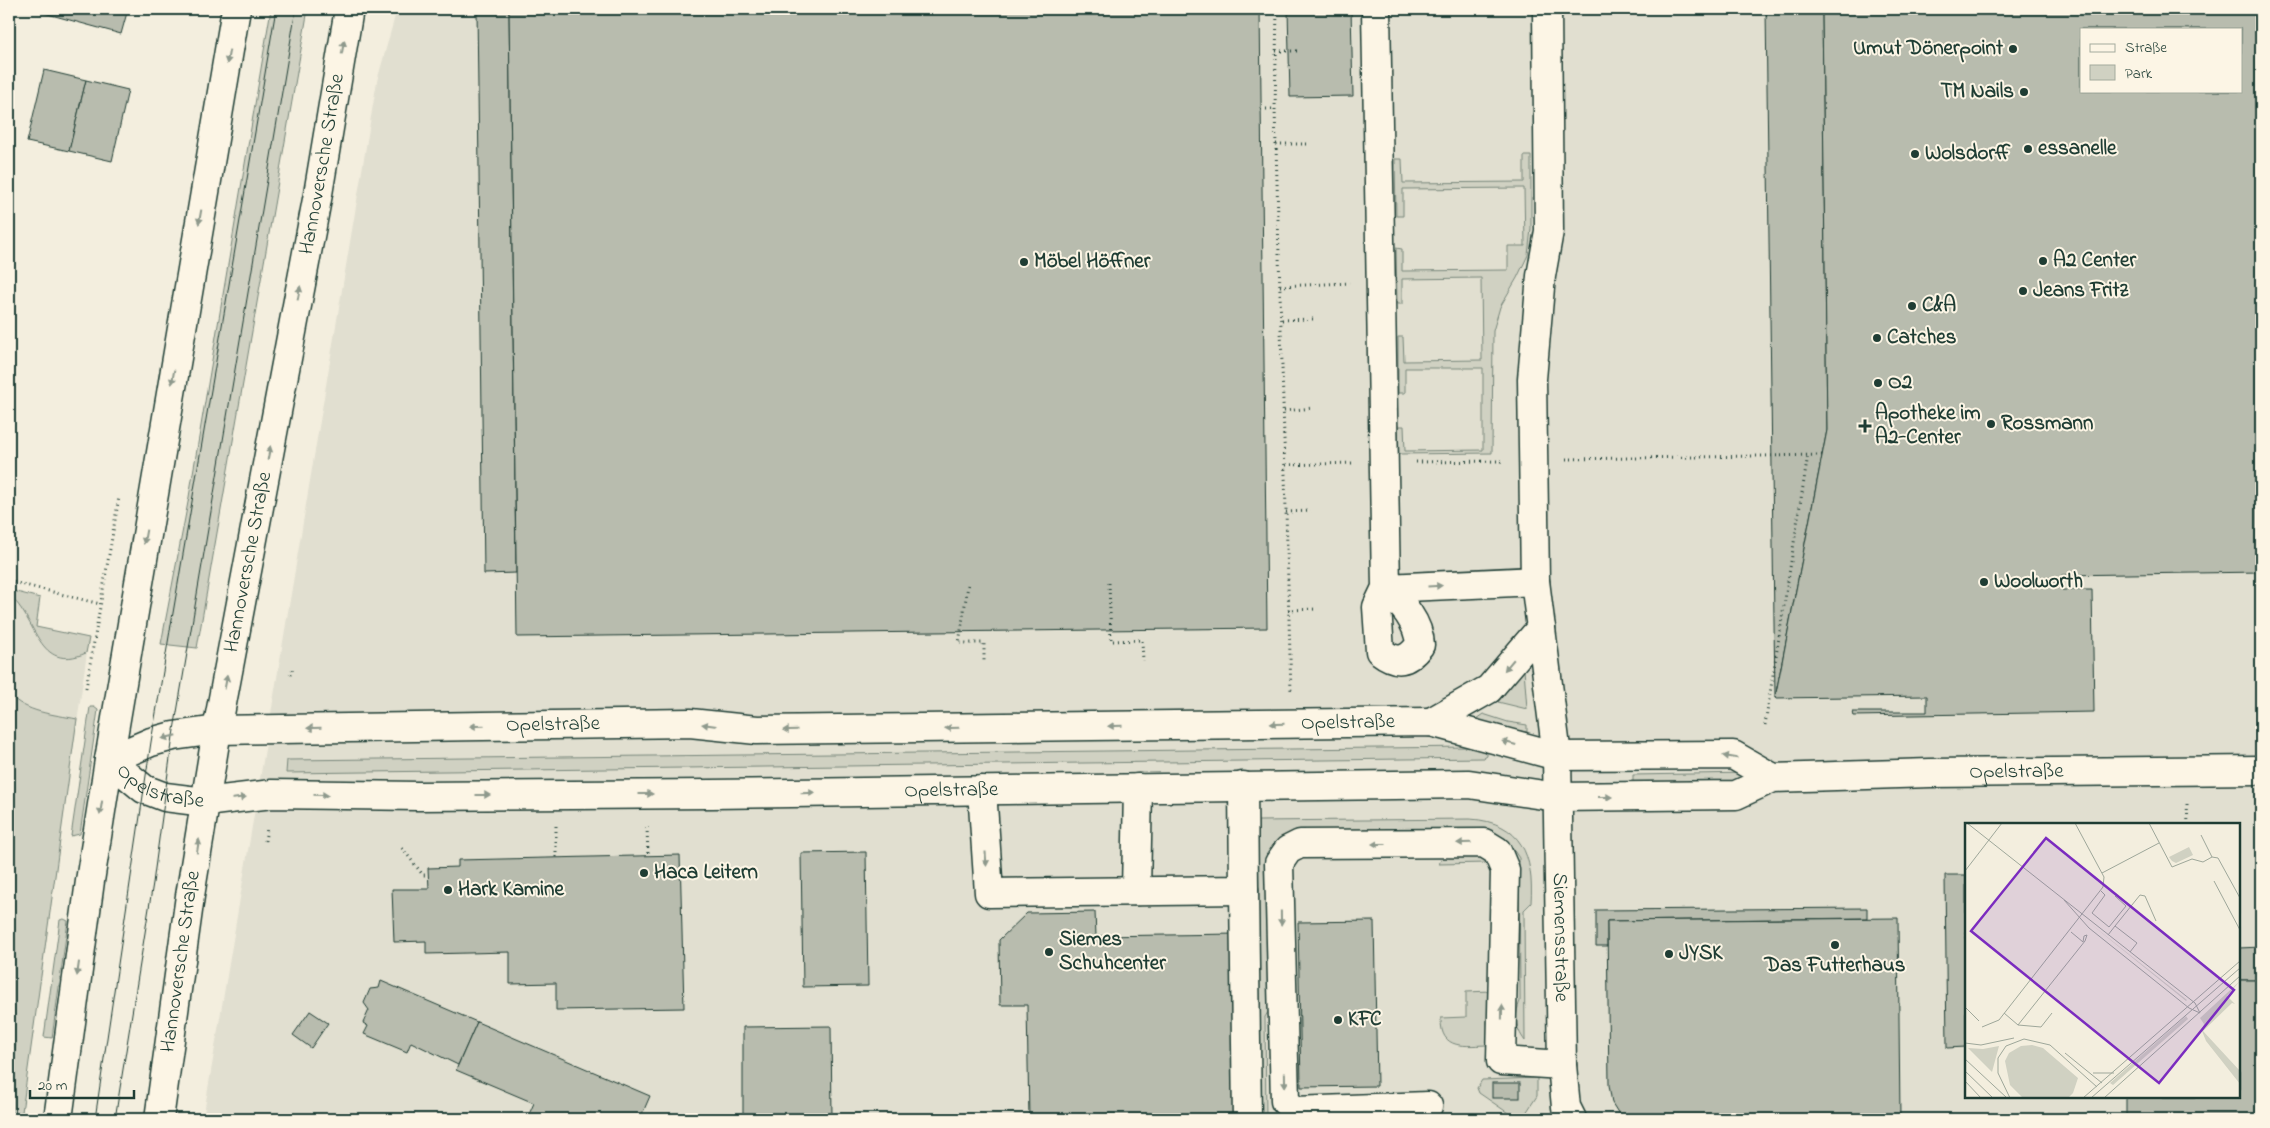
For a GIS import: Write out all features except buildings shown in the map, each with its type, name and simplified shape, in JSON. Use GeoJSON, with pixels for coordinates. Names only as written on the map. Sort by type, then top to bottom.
{"type":"FeatureCollection","features":[{"type":"Feature","properties":{"kind":"street"},"geometry":{"type":"LineString","coordinates":[[58,1119],[109,760],[236,9]]}},
{"type":"Feature","properties":{"kind":"street","name":"Hannoversche Straße"},"geometry":{"type":"LineString","coordinates":[[160,1119],[217,730],[316,204],[349,9]]}},
{"type":"Feature","properties":{"kind":"street"},"geometry":{"type":"LineString","coordinates":[[1376,9],[1386,588],[1534,581]]}},
{"type":"Feature","properties":{"kind":"street","name":"Siemensstraße"},"geometry":{"type":"LineString","coordinates":[[1547,9],[1549,231],[1541,276],[1532,379],[1534,581],[1556,756],[1562,1065],[1566,1107],[1572,1119]]}},
{"type":"Feature","properties":{"kind":"street"},"geometry":{"type":"LineString","coordinates":[[1431,722],[1489,689],[1541,628]]}},
{"type":"Feature","properties":{"kind":"street","name":"Opelstraße"},"geometry":{"type":"LineString","coordinates":[[1773,778],[1733,755],[1556,756],[1431,722],[767,730],[690,722],[217,730],[173,736],[151,742],[109,760],[144,789],[165,798],[205,802],[272,794],[418,796],[1468,784],[1557,797],[1736,795],[1773,778],[1930,773],[2261,770]]}},
{"type":"Feature","properties":{"kind":"street"},"geometry":{"type":"LineString","coordinates":[[1242,786],[1247,1119]]}},
{"type":"Feature","properties":{"kind":"street"},"geometry":{"type":"LineString","coordinates":[[1136,891],[1138,788]]}},
{"type":"Feature","properties":{"kind":"street"},"geometry":{"type":"LineString","coordinates":[[982,790],[989,893],[1244,890]]}},
{"type":"Feature","properties":{"kind":"street"},"geometry":{"type":"LineString","coordinates":[[1428,1106],[1295,1111],[1285,1101],[1279,863],[1288,850],[1300,844],[1484,843],[1497,851],[1504,870],[1501,1061],[1562,1065]]}},
{"type":"Feature","properties":{"kind":"path"},"geometry":{"type":"LineString","coordinates":[[1277,9],[1275,109],[1290,682]]}},
{"type":"Feature","properties":{"kind":"path"},"geometry":{"type":"LineString","coordinates":[[1276,51],[1301,51]]}},
{"type":"Feature","properties":{"kind":"path"},"geometry":{"type":"LineString","coordinates":[[1261,109],[1275,109]]}},
{"type":"Feature","properties":{"kind":"path"},"geometry":{"type":"LineString","coordinates":[[1276,144],[1308,144]]}},
{"type":"Feature","properties":{"kind":"path"},"geometry":{"type":"LineString","coordinates":[[1280,286],[1381,282]]}},
{"type":"Feature","properties":{"kind":"path"},"geometry":{"type":"LineString","coordinates":[[1282,320],[1314,319]]}},
{"type":"Feature","properties":{"kind":"path"},"geometry":{"type":"LineString","coordinates":[[1284,411],[1313,408]]}},
{"type":"Feature","properties":{"kind":"path"},"geometry":{"type":"LineString","coordinates":[[1765,725],[1808,455]]}},
{"type":"Feature","properties":{"kind":"path"},"geometry":{"type":"LineString","coordinates":[[1286,512],[1311,511]]}},
{"type":"Feature","properties":{"kind":"path"},"geometry":{"type":"LineString","coordinates":[[9,581],[100,604]]}},
{"type":"Feature","properties":{"kind":"path"},"geometry":{"type":"LineString","coordinates":[[1109,583],[1111,641],[1142,640],[1143,661]]}},
{"type":"Feature","properties":{"kind":"path"},"geometry":{"type":"LineString","coordinates":[[968,586],[959,643],[984,643],[984,662]]}},
{"type":"Feature","properties":{"kind":"path"},"geometry":{"type":"LineString","coordinates":[[1288,610],[1317,610]]}},
{"type":"Feature","properties":{"kind":"path"},"geometry":{"type":"LineString","coordinates":[[290,675],[294,666]]}},
{"type":"Feature","properties":{"kind":"path"},"geometry":{"type":"LineString","coordinates":[[2188,804],[2188,823]]}},
{"type":"Feature","properties":{"kind":"path"},"geometry":{"type":"LineString","coordinates":[[556,824],[556,858]]}},
{"type":"Feature","properties":{"kind":"path"},"geometry":{"type":"LineString","coordinates":[[647,824],[648,856]]}},
{"type":"Feature","properties":{"kind":"path"},"geometry":{"type":"LineString","coordinates":[[265,840],[267,828]]}},
{"type":"Feature","properties":{"kind":"path"},"geometry":{"type":"LineString","coordinates":[[402,848],[423,875],[428,875]]}},
{"type":"Feature","properties":{"kind":"shaded area"},"geometry":{"type":"Polygon","coordinates":[[[397,9],[2261,9],[2261,1119],[203,1119],[377,81],[397,9]]]}},
{"type":"Feature","properties":{"kind":"shaded area"},"geometry":{"type":"Polygon","coordinates":[[[9,590],[40,598],[36,628],[89,638],[21,1119],[9,1119],[9,590]]]}},
{"type":"Feature","properties":{"kind":"green space"},"geometry":{"type":"Polygon","coordinates":[[[271,9],[308,9],[197,648],[161,644],[189,497],[271,9]]]}},
{"type":"Feature","properties":{"kind":"green space"},"geometry":{"type":"Polygon","coordinates":[[[1524,156],[1531,156],[1531,229],[1528,255],[1500,307],[1493,331],[1492,453],[1399,454],[1398,426],[1404,426],[1405,451],[1483,450],[1483,368],[1405,368],[1405,393],[1398,393],[1398,337],[1403,337],[1404,361],[1482,360],[1481,278],[1402,279],[1402,304],[1397,304],[1396,248],[1402,249],[1402,271],[1508,270],[1508,246],[1525,246],[1524,188],[1403,189],[1403,216],[1396,216],[1395,159],[1402,159],[1403,183],[1524,182],[1524,156]]]}},
{"type":"Feature","properties":{"kind":"green space"},"geometry":{"type":"Polygon","coordinates":[[[9,590],[40,598],[36,627],[89,638],[86,653],[70,658],[57,656],[48,650],[40,641],[19,605],[9,595],[9,590]]]}},
{"type":"Feature","properties":{"kind":"green space"},"geometry":{"type":"Polygon","coordinates":[[[1524,669],[1527,709],[1498,702],[1524,669]]]}},
{"type":"Feature","properties":{"kind":"green space"},"geometry":{"type":"Polygon","coordinates":[[[9,694],[23,705],[32,709],[77,719],[21,1119],[9,1119],[9,1102],[16,1043],[9,1042],[9,694]]]}},
{"type":"Feature","properties":{"kind":"green space"},"geometry":{"type":"Polygon","coordinates":[[[90,707],[98,710],[80,834],[71,836],[90,707]]]}},
{"type":"Feature","properties":{"kind":"green space"},"geometry":{"type":"Polygon","coordinates":[[[1483,714],[1508,722],[1527,725],[1527,732],[1481,724],[1476,719],[1483,714]]]}},
{"type":"Feature","properties":{"kind":"green space"},"geometry":{"type":"Polygon","coordinates":[[[1471,747],[1487,750],[1487,756],[1484,758],[286,773],[287,760],[1471,747]]]}},
{"type":"Feature","properties":{"kind":"green space"},"geometry":{"type":"Polygon","coordinates":[[[1750,773],[1752,783],[1633,789],[1633,775],[1750,773]]]}},
{"type":"Feature","properties":{"kind":"green space"},"geometry":{"type":"Polygon","coordinates":[[[1470,819],[1502,827],[1521,844],[1527,857],[1530,870],[1531,903],[1524,910],[1525,1041],[1516,1022],[1520,1001],[1519,858],[1506,839],[1495,834],[1295,834],[1276,999],[1265,1017],[1266,1119],[1261,1119],[1258,821],[1470,819]]]}},
{"type":"Feature","properties":{"kind":"green space"},"geometry":{"type":"Polygon","coordinates":[[[1481,854],[1488,863],[1439,864],[1443,856],[1481,854]]]}},
{"type":"Feature","properties":{"kind":"green space"},"geometry":{"type":"Polygon","coordinates":[[[60,920],[68,921],[52,1038],[44,1037],[60,920]]]}},
{"type":"Feature","properties":{"kind":"green space"},"geometry":{"type":"Polygon","coordinates":[[[1491,991],[1487,1023],[1490,1045],[1456,1044],[1445,1037],[1441,1018],[1466,1017],[1466,992],[1491,991]]]}},
{"type":"Feature","properties":{"kind":"green space"},"geometry":{"type":"Polygon","coordinates":[[[1537,1078],[1537,1096],[1522,1119],[1513,1119],[1514,1117],[1479,1093],[1477,1088],[1482,1080],[1537,1078]]]}},
{"type":"Feature","properties":{"kind":"tram line"},"geometry":{"type":"LineString","coordinates":[[95,1119],[151,742],[276,9]]}},
{"type":"Feature","properties":{"kind":"tram line"},"geometry":{"type":"LineString","coordinates":[[115,1119],[153,883],[173,736],[296,9]]}},
{"type":"Feature","properties":{"kind":"place","name":"Umut Dönerpoint"},"geometry":{"type":"Point","coordinates":[2013,49]}},
{"type":"Feature","properties":{"kind":"place","name":"TM Nails"},"geometry":{"type":"Point","coordinates":[2024,92]}},
{"type":"Feature","properties":{"kind":"place","name":"essanelle"},"geometry":{"type":"Point","coordinates":[2028,149]}},
{"type":"Feature","properties":{"kind":"place","name":"Wolsdorff"},"geometry":{"type":"Point","coordinates":[1915,154]}},
{"type":"Feature","properties":{"kind":"place","name":"A2 Center"},"geometry":{"type":"Point","coordinates":[2043,261]}},
{"type":"Feature","properties":{"kind":"place","name":"Möbel Höffner"},"geometry":{"type":"Point","coordinates":[1024,262]}},
{"type":"Feature","properties":{"kind":"place","name":"Jeans Fritz"},"geometry":{"type":"Point","coordinates":[2023,291]}},
{"type":"Feature","properties":{"kind":"place","name":"C&A"},"geometry":{"type":"Point","coordinates":[1912,306]}},
{"type":"Feature","properties":{"kind":"place","name":"Catches"},"geometry":{"type":"Point","coordinates":[1877,338]}},
{"type":"Feature","properties":{"kind":"place","name":"O2"},"geometry":{"type":"Point","coordinates":[1878,383]}},
{"type":"Feature","properties":{"kind":"place","name":"Rossmann"},"geometry":{"type":"Point","coordinates":[1991,424]}},
{"type":"Feature","properties":{"kind":"place","name":"Apotheke im A2-Center"},"geometry":{"type":"Point","coordinates":[1865,426]}},
{"type":"Feature","properties":{"kind":"place","name":"Woolworth"},"geometry":{"type":"Point","coordinates":[1984,582]}},
{"type":"Feature","properties":{"kind":"place","name":"Haca Leitern"},"geometry":{"type":"Point","coordinates":[644,873]}},
{"type":"Feature","properties":{"kind":"place","name":"Hark Kamine"},"geometry":{"type":"Point","coordinates":[448,890]}},
{"type":"Feature","properties":{"kind":"place","name":"Das Futterhaus"},"geometry":{"type":"Point","coordinates":[1835,945]}},
{"type":"Feature","properties":{"kind":"place","name":"Siemes Schuhcenter"},"geometry":{"type":"Point","coordinates":[1049,952]}},
{"type":"Feature","properties":{"kind":"place","name":"JYSK"},"geometry":{"type":"Point","coordinates":[1669,954]}},
{"type":"Feature","properties":{"kind":"place","name":"KFC"},"geometry":{"type":"Point","coordinates":[1338,1020]}}]}
